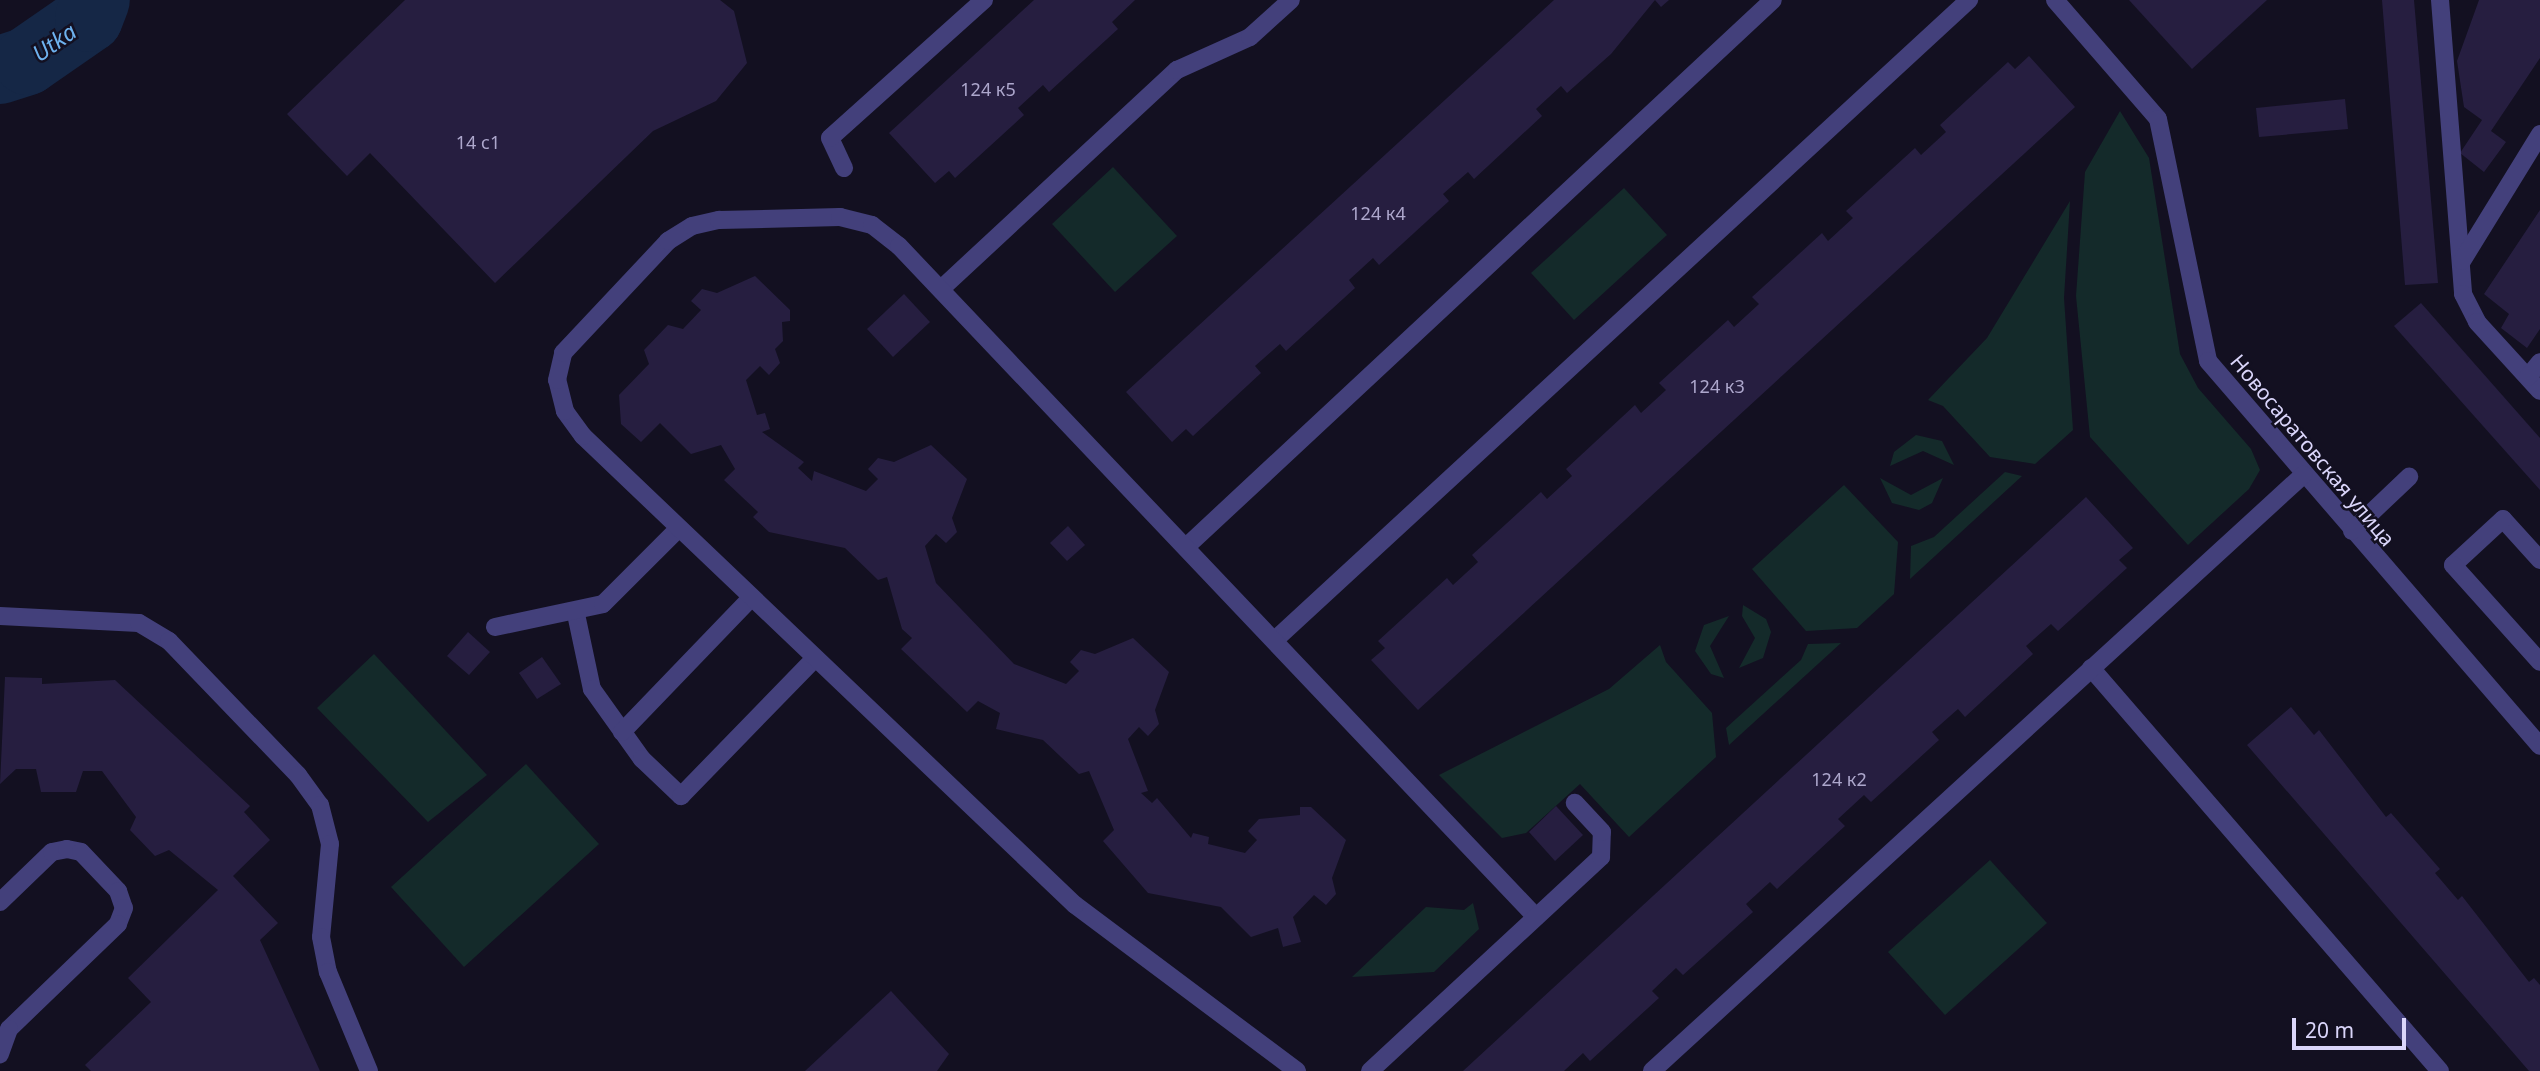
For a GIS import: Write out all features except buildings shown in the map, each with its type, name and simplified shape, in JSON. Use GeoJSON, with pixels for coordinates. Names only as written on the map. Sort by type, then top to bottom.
{"type":"FeatureCollection","features":[{"type":"Feature","properties":{"kind":"street"},"geometry":{"type":"LineString","coordinates":[[844,168],[830,138],[984,0]]}},
{"type":"Feature","properties":{"kind":"street"},"geometry":{"type":"LineString","coordinates":[[941,289],[1178,70],[1250,37],[1291,0]]}},
{"type":"Feature","properties":{"kind":"street"},"geometry":{"type":"LineString","coordinates":[[1186,547],[1773,0]]}},
{"type":"Feature","properties":{"kind":"street"},"geometry":{"type":"LineString","coordinates":[[1276,639],[1969,0]]}},
{"type":"Feature","properties":{"kind":"street","name":"Новосаратовская улица"},"geometry":{"type":"LineString","coordinates":[[2055,0],[2158,119],[2170,155],[2198,338],[2225,387],[2540,746]]}},
{"type":"Feature","properties":{"kind":"street"},"geometry":{"type":"LineString","coordinates":[[2440,0],[2463,294],[2477,322],[2540,391]]}},
{"type":"Feature","properties":{"kind":"street"},"geometry":{"type":"LineString","coordinates":[[2462,261],[2540,134]]}},
{"type":"Feature","properties":{"kind":"street"},"geometry":{"type":"LineString","coordinates":[[1297,1071],[1075,905],[583,436],[565,411],[557,380],[562,353],[668,240],[692,226],[719,220],[841,217],[872,225],[941,289],[1536,916]]}},
{"type":"Feature","properties":{"kind":"street"},"geometry":{"type":"LineString","coordinates":[[2528,377],[2540,362]]}},
{"type":"Feature","properties":{"kind":"street"},"geometry":{"type":"LineString","coordinates":[[1652,1071],[2303,475]]}},
{"type":"Feature","properties":{"kind":"street"},"geometry":{"type":"LineString","coordinates":[[2352,531],[2409,477]]}},
{"type":"Feature","properties":{"kind":"street"},"geometry":{"type":"LineString","coordinates":[[2540,560],[2503,519],[2452,565],[2540,662]]}},
{"type":"Feature","properties":{"kind":"street"},"geometry":{"type":"LineString","coordinates":[[495,627],[576,614],[603,604],[679,528]]}},
{"type":"Feature","properties":{"kind":"street"},"geometry":{"type":"LineString","coordinates":[[622,732],[752,597]]}},
{"type":"Feature","properties":{"kind":"street"},"geometry":{"type":"LineString","coordinates":[[576,614],[592,688],[622,732],[681,796],[815,658]]}},
{"type":"Feature","properties":{"kind":"street"},"geometry":{"type":"LineString","coordinates":[[0,616],[139,623],[169,640],[298,775],[320,806],[330,844],[321,937],[328,972],[369,1071]]}},
{"type":"Feature","properties":{"kind":"street"},"geometry":{"type":"LineString","coordinates":[[2091,668],[2440,1071]]}},
{"type":"Feature","properties":{"kind":"street"},"geometry":{"type":"LineString","coordinates":[[1370,1071],[1536,916],[1606,845],[1574,803]]}},
{"type":"Feature","properties":{"kind":"street"},"geometry":{"type":"LineString","coordinates":[[0,902],[52,852],[67,849],[81,852],[109,882],[124,908],[118,924],[9,1029],[0,1055],[5,1071]]}},
{"type":"Feature","properties":{"kind":"green space"},"geometry":{"type":"Polygon","coordinates":[[[2120,111],[2149,158],[2180,354],[2198,388],[2251,449],[2260,470],[2249,489],[2188,545],[2090,437],[2076,296],[2085,172],[2120,111]]]}},
{"type":"Feature","properties":{"kind":"green space"},"geometry":{"type":"Polygon","coordinates":[[[1113,167],[1177,236],[1115,292],[1052,224],[1113,167]]]}},
{"type":"Feature","properties":{"kind":"green space"},"geometry":{"type":"Polygon","coordinates":[[[1624,188],[1667,235],[1574,320],[1531,273],[1624,188]]]}},
{"type":"Feature","properties":{"kind":"green space"},"geometry":{"type":"Polygon","coordinates":[[[2070,201],[2064,298],[2073,430],[2035,464],[1990,457],[1943,406],[1928,400],[1987,338],[2070,201]]]}},
{"type":"Feature","properties":{"kind":"green space"},"geometry":{"type":"Polygon","coordinates":[[[1916,435],[1942,441],[1954,465],[1923,451],[1890,466],[1894,452],[1916,435]]]}},
{"type":"Feature","properties":{"kind":"green space"},"geometry":{"type":"Polygon","coordinates":[[[2005,472],[2022,476],[1910,579],[1911,546],[1934,537],[2005,472]]]}},
{"type":"Feature","properties":{"kind":"green space"},"geometry":{"type":"Polygon","coordinates":[[[1880,478],[1911,495],[1943,478],[1932,503],[1919,510],[1892,503],[1880,478]]]}},
{"type":"Feature","properties":{"kind":"green space"},"geometry":{"type":"Polygon","coordinates":[[[1844,485],[1898,542],[1894,594],[1857,628],[1806,631],[1752,569],[1844,485]]]}},
{"type":"Feature","properties":{"kind":"green space"},"geometry":{"type":"Polygon","coordinates":[[[1743,605],[1766,619],[1771,632],[1763,658],[1739,668],[1755,638],[1742,616],[1743,605]]]}},
{"type":"Feature","properties":{"kind":"green space"},"geometry":{"type":"Polygon","coordinates":[[[1729,616],[1710,646],[1724,678],[1711,674],[1695,651],[1704,625],[1729,616]]]}},
{"type":"Feature","properties":{"kind":"green space"},"geometry":{"type":"Polygon","coordinates":[[[1841,643],[1729,745],[1726,728],[1801,660],[1808,644],[1841,643]]]}},
{"type":"Feature","properties":{"kind":"green space"},"geometry":{"type":"Polygon","coordinates":[[[1660,645],[1666,662],[1712,713],[1716,757],[1629,837],[1580,784],[1526,833],[1502,838],[1439,775],[1609,689],[1660,645]]]}},
{"type":"Feature","properties":{"kind":"green space"},"geometry":{"type":"Polygon","coordinates":[[[374,654],[487,775],[428,822],[317,708],[374,654]]]}},
{"type":"Feature","properties":{"kind":"green space"},"geometry":{"type":"Polygon","coordinates":[[[526,764],[599,844],[464,967],[391,887],[526,764]]]}},
{"type":"Feature","properties":{"kind":"green space"},"geometry":{"type":"Polygon","coordinates":[[[1990,860],[2047,923],[1945,1015],[1888,952],[1990,860]]]}},
{"type":"Feature","properties":{"kind":"green space"},"geometry":{"type":"Polygon","coordinates":[[[1473,903],[1479,929],[1434,972],[1352,977],[1426,907],[1464,910],[1473,903]]]}},
{"type":"Feature","properties":{"kind":"waterway","name":"Utka"},"geometry":{"type":"LineString","coordinates":[[0,70],[27,61],[89,18],[96,0]]}}]}
